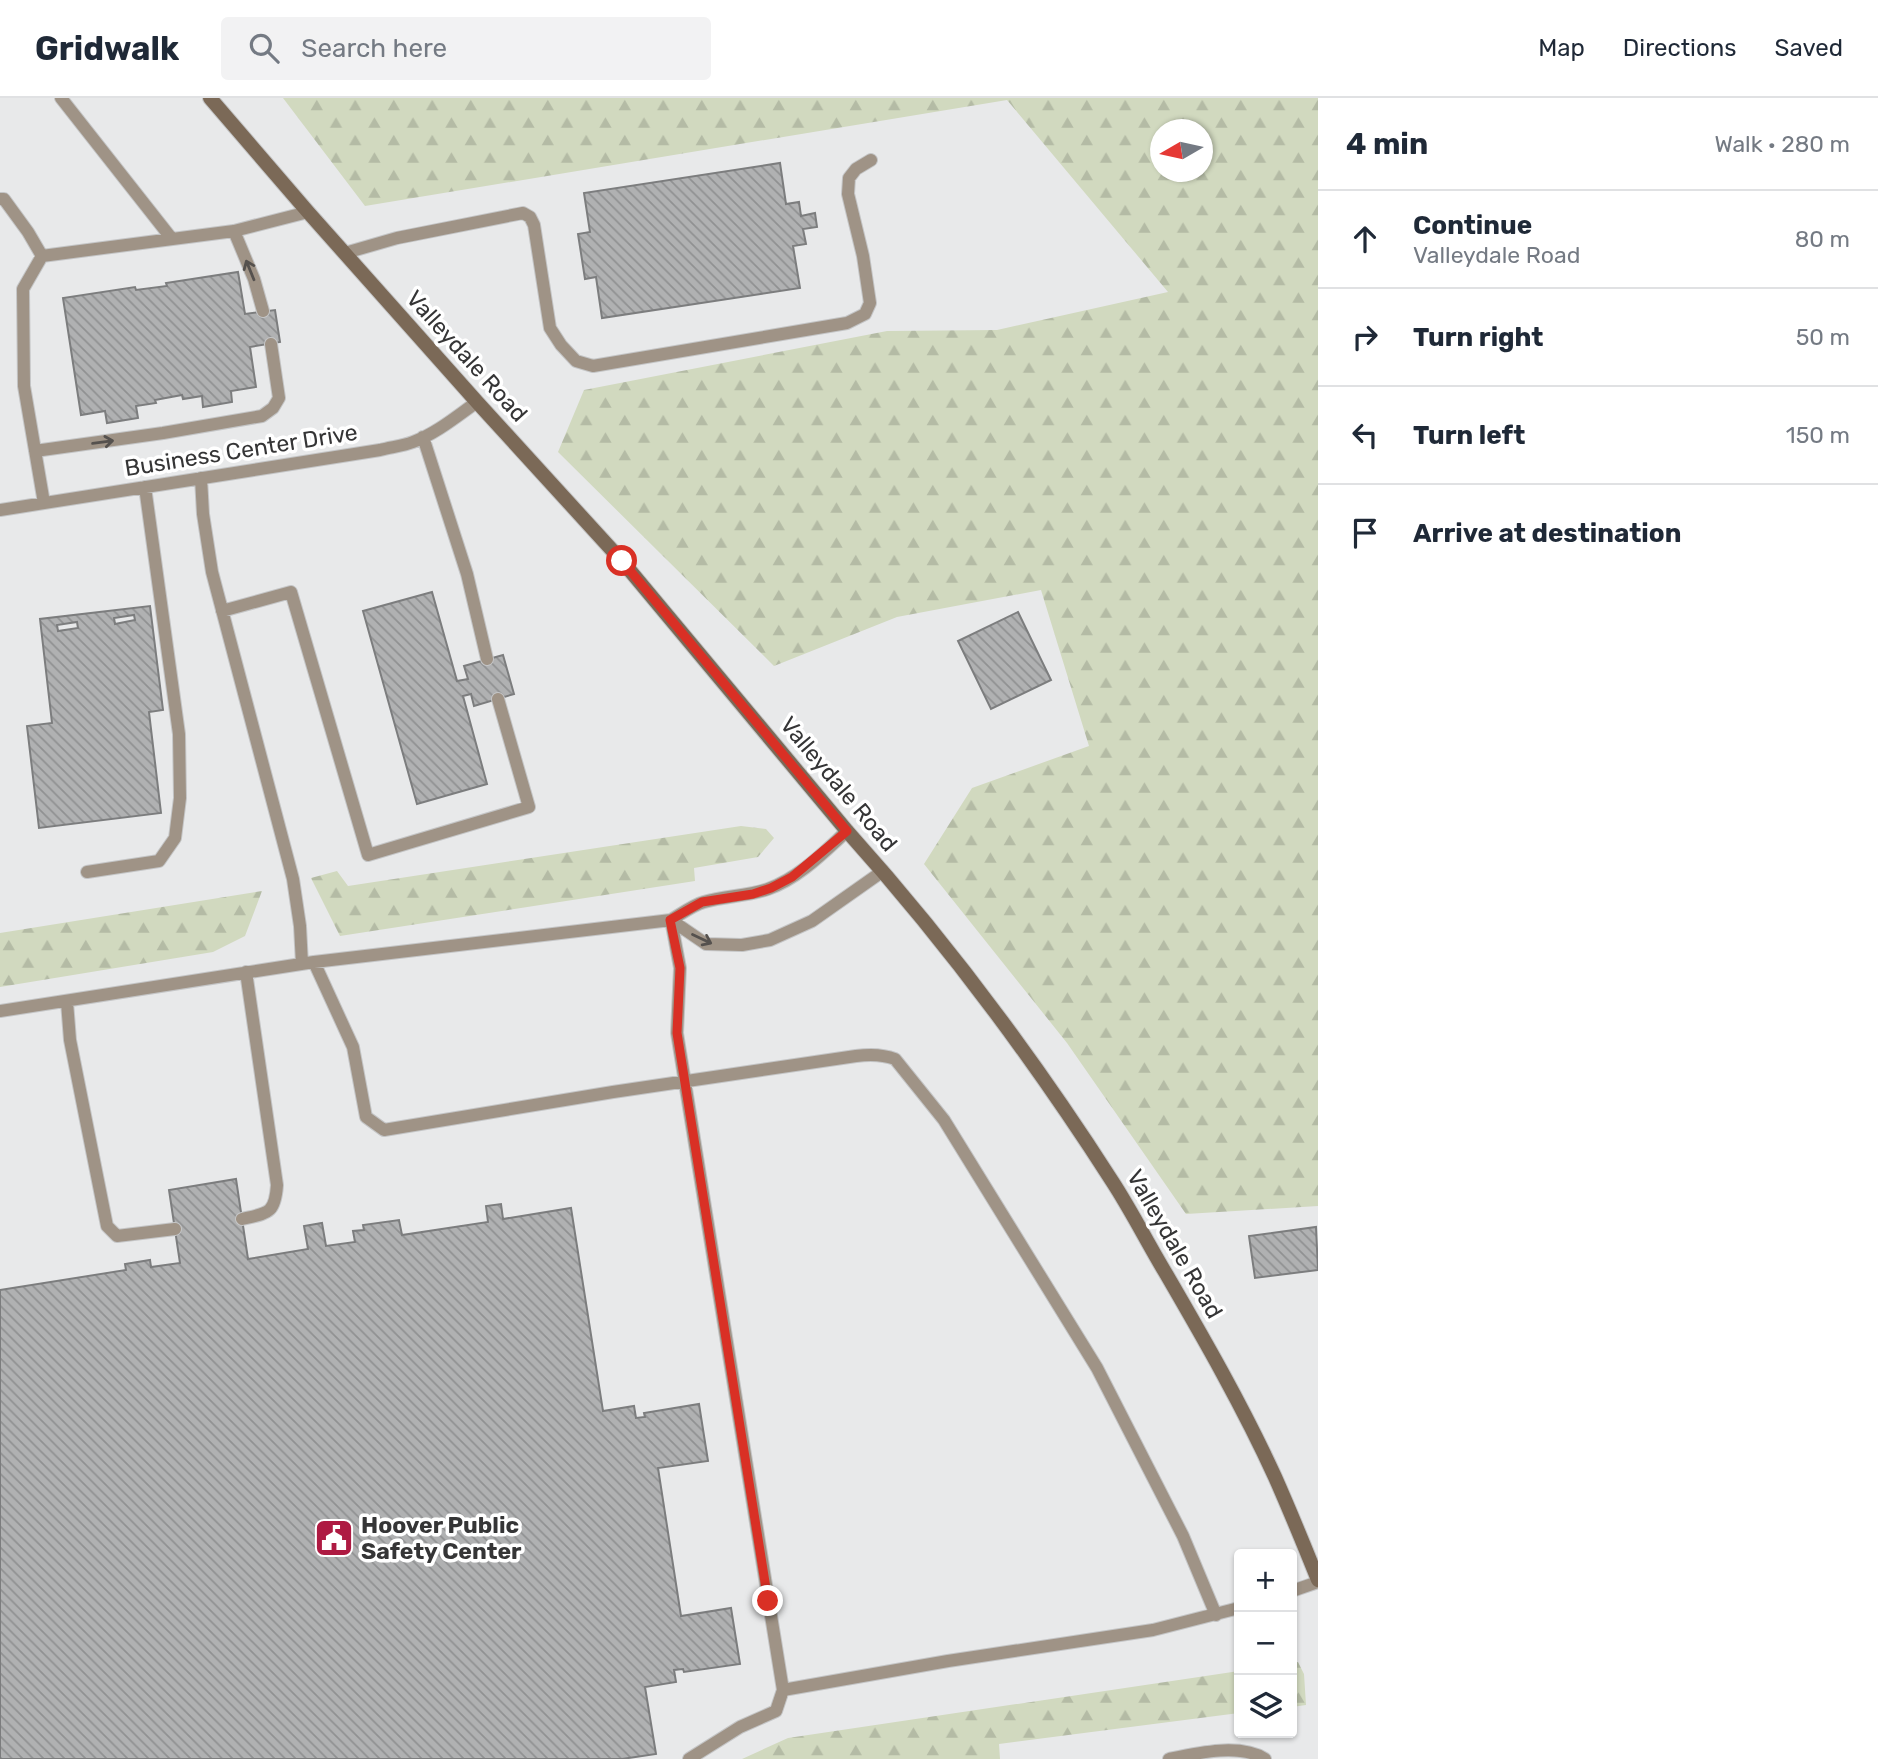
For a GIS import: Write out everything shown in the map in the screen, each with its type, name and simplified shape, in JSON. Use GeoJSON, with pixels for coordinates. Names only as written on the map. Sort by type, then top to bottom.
{"type":"FeatureCollection","features":[{"type":"Feature","properties":{"kind":"main road","name":"Valleydale Road"},"geometry":{"type":"LineString","coordinates":[[210,98],[307,212],[622,561],[883,871],[1001,1019],[1113,1182],[1198,1328],[1274,1475],[1318,1581]]}},
{"type":"Feature","properties":{"kind":"lane"},"geometry":{"type":"LineString","coordinates":[[61,98],[172,239]]}},
{"type":"Feature","properties":{"kind":"lane"},"geometry":{"type":"LineString","coordinates":[[345,253],[397,238],[523,213],[530,217],[534,225],[550,328],[576,361],[593,366],[847,323],[865,314],[870,303],[863,256],[848,194],[849,178],[856,169],[871,160]]}},
{"type":"Feature","properties":{"kind":"lane"},"geometry":{"type":"LineString","coordinates":[[0,199],[4,199],[42,256]]}},
{"type":"Feature","properties":{"kind":"lane"},"geometry":{"type":"LineString","coordinates":[[42,256],[233,231],[307,212]]}},
{"type":"Feature","properties":{"kind":"lane"},"geometry":{"type":"LineString","coordinates":[[233,231],[254,279],[263,311]]}},
{"type":"Feature","properties":{"kind":"lane"},"geometry":{"type":"LineString","coordinates":[[42,256],[23,289],[24,387],[44,503]]}},
{"type":"Feature","properties":{"kind":"lane"},"geometry":{"type":"LineString","coordinates":[[35,452],[262,416],[273,408],[279,398],[271,344]]}},
{"type":"Feature","properties":{"kind":"lane","name":"Business Center Drive"},"geometry":{"type":"LineString","coordinates":[[0,510],[380,450],[423,437],[477,402]]}},
{"type":"Feature","properties":{"kind":"lane"},"geometry":{"type":"LineString","coordinates":[[423,437],[467,574],[487,659]]}},
{"type":"Feature","properties":{"kind":"lane"},"geometry":{"type":"LineString","coordinates":[[201,478],[212,572],[293,880],[308,963],[353,1047],[366,1117],[384,1130],[872,1054],[895,1059],[944,1120],[1097,1368],[1183,1536],[1216,1615]]}},
{"type":"Feature","properties":{"kind":"lane"},"geometry":{"type":"LineString","coordinates":[[87,872],[159,860],[176,838],[180,798],[179,734],[145,486]]}},
{"type":"Feature","properties":{"kind":"lane"},"geometry":{"type":"LineString","coordinates":[[222,611],[291,592],[368,855],[529,807],[498,699]]}},
{"type":"Feature","properties":{"kind":"lane"},"geometry":{"type":"LineString","coordinates":[[0,1011],[308,963],[670,920],[702,902],[753,894],[771,888],[792,877],[847,831]]}},
{"type":"Feature","properties":{"kind":"lane"},"geometry":{"type":"LineString","coordinates":[[670,920],[706,944],[742,944],[771,940],[812,921],[883,871]]}},
{"type":"Feature","properties":{"kind":"lane"},"geometry":{"type":"LineString","coordinates":[[670,920],[680,968],[677,1033],[783,1690],[776,1711],[740,1727],[689,1759]]}},
{"type":"Feature","properties":{"kind":"lane"},"geometry":{"type":"LineString","coordinates":[[242,1219],[266,1213],[276,1202],[277,1185],[246,972]]}},
{"type":"Feature","properties":{"kind":"lane"},"geometry":{"type":"LineString","coordinates":[[67,1002],[70,1040],[107,1226],[117,1236],[175,1229]]}},
{"type":"Feature","properties":{"kind":"lane"},"geometry":{"type":"LineString","coordinates":[[1297,1589],[1318,1581]]}},
{"type":"Feature","properties":{"kind":"lane"},"geometry":{"type":"LineString","coordinates":[[783,1690],[948,1661],[1153,1630],[1234,1610]]}},
{"type":"Feature","properties":{"kind":"lane"},"geometry":{"type":"LineString","coordinates":[[1169,1759],[1217,1751],[1247,1752],[1265,1759]]}},
{"type":"Feature","properties":{"kind":"green space"},"geometry":{"type":"Polygon","coordinates":[[[283,98],[1318,98],[1318,1206],[1186,1214],[1067,1043],[924,864],[972,788],[1089,746],[1041,590],[897,617],[774,666],[558,452],[584,390],[887,331],[997,330],[1168,292],[1007,100],[365,206],[283,98]]]}},
{"type":"Feature","properties":{"kind":"green space"},"geometry":{"type":"Polygon","coordinates":[[[741,826],[766,829],[774,838],[758,857],[694,868],[695,881],[340,936],[311,878],[337,871],[348,886],[741,826]]]}},
{"type":"Feature","properties":{"kind":"green space"},"geometry":{"type":"Polygon","coordinates":[[[262,891],[245,936],[213,952],[0,987],[0,933],[262,891]]]}},
{"type":"Feature","properties":{"kind":"green space"},"geometry":{"type":"Polygon","coordinates":[[[1297,1662],[1304,1674],[1306,1705],[1297,1706],[1297,1675],[1297,1662]]]}},
{"type":"Feature","properties":{"kind":"green space"},"geometry":{"type":"Polygon","coordinates":[[[1234,1672],[1234,1714],[999,1744],[1000,1759],[742,1759],[788,1738],[1234,1672]]]}},
{"type":"Feature","properties":{"kind":"building"},"geometry":{"type":"Polygon","coordinates":[[[780,163],[786,204],[799,202],[801,216],[815,213],[817,227],[803,229],[806,244],[793,246],[800,288],[602,318],[596,277],[585,279],[578,234],[590,232],[584,193],[780,163]]]}},
{"type":"Feature","properties":{"kind":"building"},"geometry":{"type":"Polygon","coordinates":[[[238,272],[245,314],[275,310],[280,342],[250,347],[256,387],[231,391],[232,402],[203,407],[202,396],[183,399],[182,395],[155,400],[156,403],[136,406],[138,418],[107,423],[105,411],[81,415],[63,298],[135,287],[136,290],[167,286],[166,283],[238,272]]]}},
{"type":"Feature","properties":{"kind":"building"},"geometry":{"type":"Polygon","coordinates":[[[432,592],[457,681],[468,679],[464,666],[503,655],[514,694],[474,706],[471,694],[463,696],[487,784],[417,804],[363,611],[432,592]]]}},
{"type":"Feature","properties":{"kind":"building"},"geometry":{"type":"Polygon","coordinates":[[[150,606],[163,710],[149,712],[161,813],[39,828],[27,726],[52,723],[40,619],[150,606]],[[134,615],[114,618],[115,624],[135,620],[134,615]],[[77,622],[57,625],[58,631],[78,628],[77,622]]]}},
{"type":"Feature","properties":{"kind":"building"},"geometry":{"type":"Polygon","coordinates":[[[1018,612],[1051,680],[991,709],[958,641],[1018,612]]]}},
{"type":"Feature","properties":{"kind":"building","name":"Hoover Public Safety Center"},"geometry":{"type":"Polygon","coordinates":[[[236,1179],[248,1259],[308,1249],[304,1226],[322,1223],[326,1246],[355,1242],[353,1231],[364,1230],[363,1225],[399,1220],[402,1235],[488,1222],[486,1206],[501,1204],[503,1219],[571,1208],[603,1411],[634,1406],[636,1418],[645,1417],[644,1413],[699,1404],[708,1461],[658,1468],[681,1616],[731,1608],[740,1664],[684,1672],[683,1669],[674,1670],[676,1682],[645,1687],[656,1754],[622,1759],[0,1759],[0,1290],[126,1270],[125,1264],[150,1260],[151,1267],[180,1263],[169,1190],[236,1179]]]}},
{"type":"Feature","properties":{"kind":"building"},"geometry":{"type":"Polygon","coordinates":[[[1316,1227],[1318,1270],[1255,1278],[1249,1236],[1316,1227]]]}},
{"type":"Feature","properties":{"kind":"place","name":"Hoover Public Safety Center"},"geometry":{"type":"Point","coordinates":[334,1538]}},
{"type":"Feature","properties":{"kind":"route"},"geometry":{"type":"LineString","coordinates":[[622,561],[847,831],[812,862],[771,888],[753,894],[702,902],[670,920],[680,968],[677,1033],[768,1601]]}}]}
